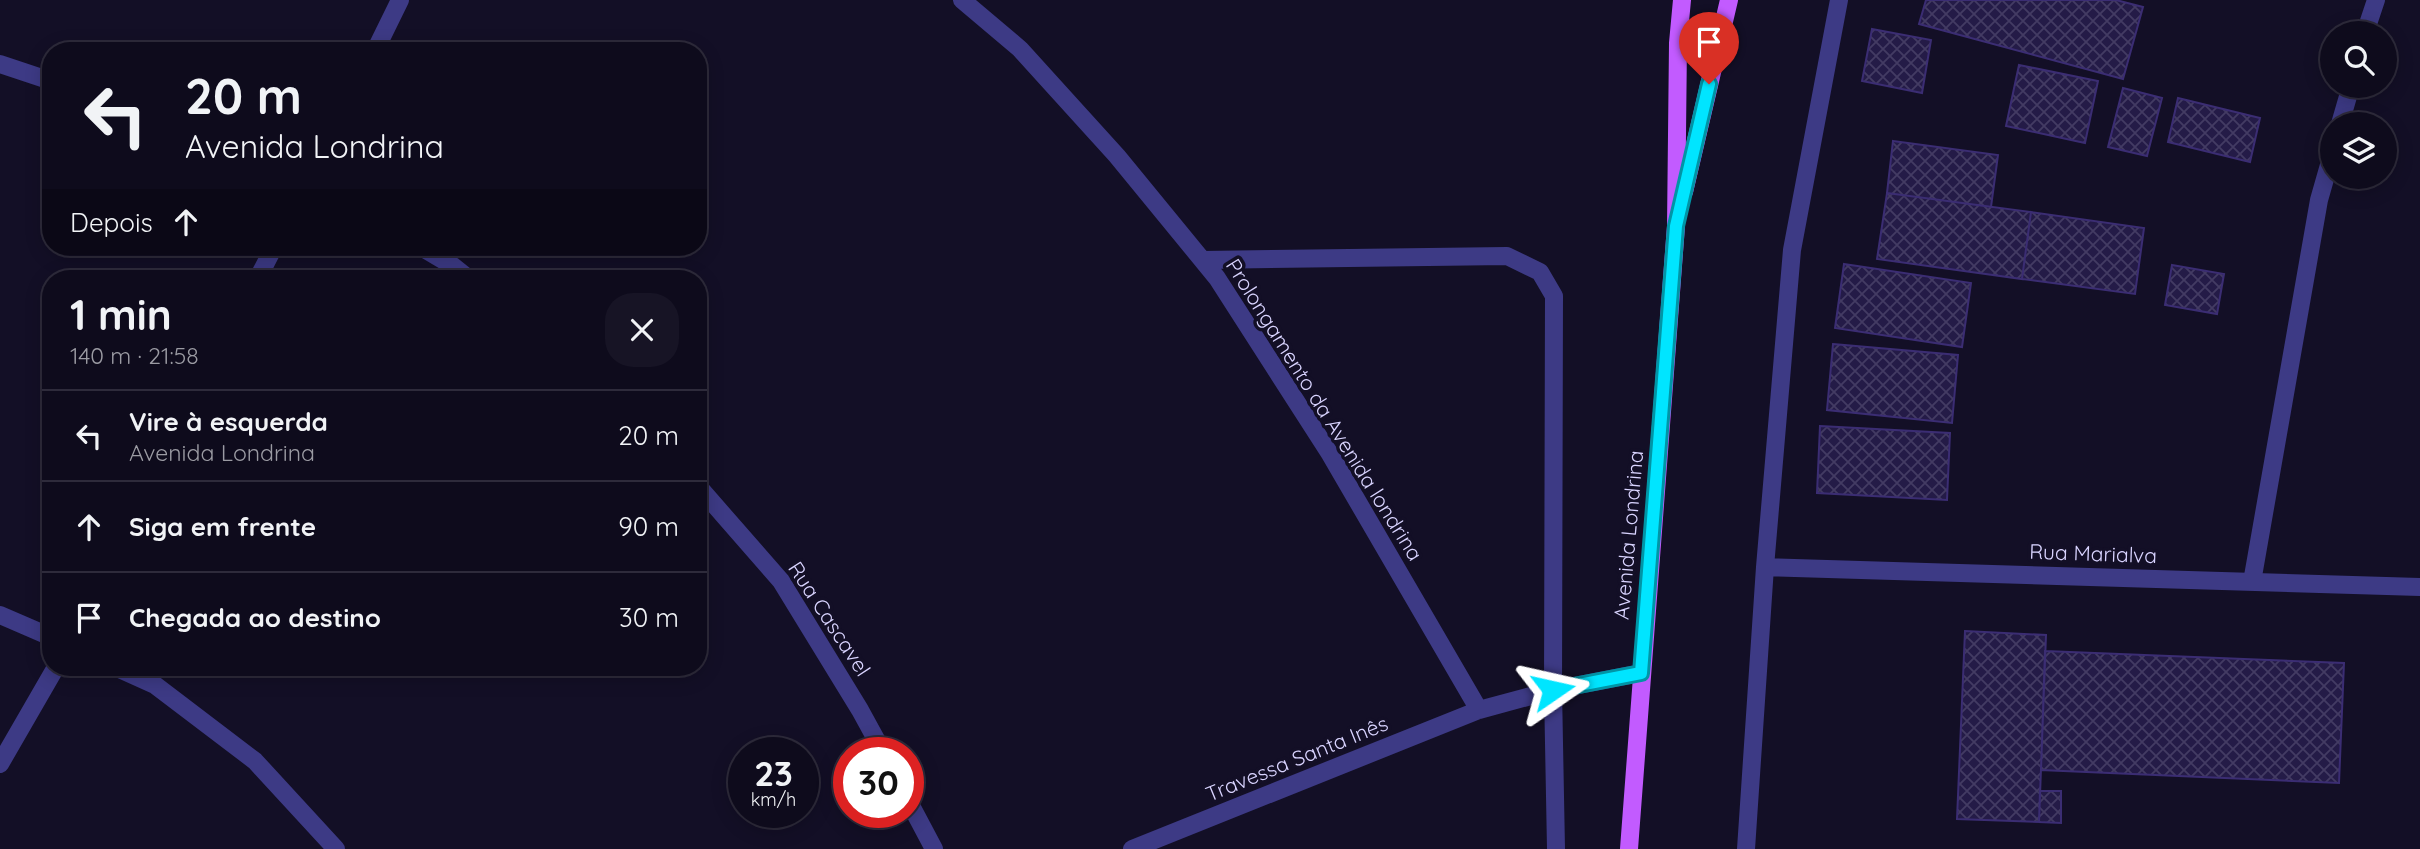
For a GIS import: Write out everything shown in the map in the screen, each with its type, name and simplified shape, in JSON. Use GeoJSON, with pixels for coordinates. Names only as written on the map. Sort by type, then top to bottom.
{"type":"FeatureCollection","features":[{"type":"Feature","properties":{"kind":"main road"},"geometry":{"type":"LineString","coordinates":[[1676,226],[1678,43],[1682,0]]}},
{"type":"Feature","properties":{"kind":"main road"},"geometry":{"type":"LineString","coordinates":[[1676,226],[1729,0]]}},
{"type":"Feature","properties":{"kind":"main road","name":"Avenida Londrina"},"geometry":{"type":"LineString","coordinates":[[1629,849],[1676,226]]}},
{"type":"Feature","properties":{"kind":"street"},"geometry":{"type":"LineString","coordinates":[[379,42],[400,0]]}},
{"type":"Feature","properties":{"kind":"street","name":"Prolongamento da Avenida londrina"},"geometry":{"type":"LineString","coordinates":[[962,0],[1029,59],[1117,156],[1217,278],[1330,454],[1479,710]]}},
{"type":"Feature","properties":{"kind":"street"},"geometry":{"type":"LineString","coordinates":[[1746,849],[1765,566],[1792,250],[1839,0]]}},
{"type":"Feature","properties":{"kind":"street"},"geometry":{"type":"LineString","coordinates":[[2369,21],[2376,0]]}},
{"type":"Feature","properties":{"kind":"street"},"geometry":{"type":"LineString","coordinates":[[0,64],[42,78]]}},
{"type":"Feature","properties":{"kind":"street"},"geometry":{"type":"LineString","coordinates":[[2252,582],[2322,189]]}},
{"type":"Feature","properties":{"kind":"street"},"geometry":{"type":"LineString","coordinates":[[436,256],[458,270]]}},
{"type":"Feature","properties":{"kind":"street"},"geometry":{"type":"LineString","coordinates":[[1203,260],[1507,256],[1540,272],[1554,296],[1553,690],[1556,849]]}},
{"type":"Feature","properties":{"kind":"street","name":"Rua Cascavel"},"geometry":{"type":"LineString","coordinates":[[707,496],[780,581],[875,737]]}},
{"type":"Feature","properties":{"kind":"street","name":"Rua Marialva"},"geometry":{"type":"LineString","coordinates":[[1765,566],[2420,587]]}},
{"type":"Feature","properties":{"kind":"street"},"geometry":{"type":"LineString","coordinates":[[0,615],[42,633]]}},
{"type":"Feature","properties":{"kind":"street","name":"Travessa Santa Inês"},"geometry":{"type":"LineString","coordinates":[[1132,849],[1479,710],[1553,690],[1641,673]]}},
{"type":"Feature","properties":{"kind":"street"},"geometry":{"type":"LineString","coordinates":[[0,764],[51,676]]}},
{"type":"Feature","properties":{"kind":"street"},"geometry":{"type":"LineString","coordinates":[[136,676],[155,685],[255,761],[336,849]]}},
{"type":"Feature","properties":{"kind":"street"},"geometry":{"type":"LineString","coordinates":[[923,828],[934,849]]}},
{"type":"Feature","properties":{"kind":"building"},"geometry":{"type":"Polygon","coordinates":[[[1926,0],[2116,0],[2143,7],[2123,79],[1919,24],[1926,0]]]}},
{"type":"Feature","properties":{"kind":"building"},"geometry":{"type":"Polygon","coordinates":[[[1872,29],[1931,40],[1922,93],[1862,81],[1872,29]]]}},
{"type":"Feature","properties":{"kind":"building"},"geometry":{"type":"Polygon","coordinates":[[[2019,65],[2098,81],[2085,143],[2006,126],[2019,65]]]}},
{"type":"Feature","properties":{"kind":"building"},"geometry":{"type":"Polygon","coordinates":[[[2123,88],[2162,98],[2147,156],[2108,147],[2123,88]]]}},
{"type":"Feature","properties":{"kind":"building"},"geometry":{"type":"Polygon","coordinates":[[[2178,98],[2260,118],[2250,162],[2168,142],[2178,98]]]}},
{"type":"Feature","properties":{"kind":"building"},"geometry":{"type":"Polygon","coordinates":[[[1893,141],[1998,155],[1991,207],[1887,193],[1893,141]]]}},
{"type":"Feature","properties":{"kind":"building"},"geometry":{"type":"Polygon","coordinates":[[[1887,193],[2031,212],[2022,279],[1877,259],[1887,193]]]}},
{"type":"Feature","properties":{"kind":"building"},"geometry":{"type":"Polygon","coordinates":[[[2031,212],[2144,228],[2135,294],[2022,279],[2031,212]]]}},
{"type":"Feature","properties":{"kind":"building"},"geometry":{"type":"Polygon","coordinates":[[[1844,264],[1971,283],[1962,347],[1835,328],[1844,264]]]}},
{"type":"Feature","properties":{"kind":"building"},"geometry":{"type":"Polygon","coordinates":[[[2172,265],[2224,274],[2217,314],[2165,305],[2172,265]]]}},
{"type":"Feature","properties":{"kind":"building"},"geometry":{"type":"Polygon","coordinates":[[[1833,344],[1958,355],[1952,423],[1827,410],[1833,344]]]}},
{"type":"Feature","properties":{"kind":"building"},"geometry":{"type":"Polygon","coordinates":[[[1820,426],[1950,433],[1947,500],[1817,493],[1820,426]]]}},
{"type":"Feature","properties":{"kind":"building"},"geometry":{"type":"Polygon","coordinates":[[[1965,631],[2046,635],[2039,822],[1957,819],[1965,631]]]}},
{"type":"Feature","properties":{"kind":"building"},"geometry":{"type":"Polygon","coordinates":[[[2045,651],[2344,663],[2339,783],[2041,770],[2045,651]]]}},
{"type":"Feature","properties":{"kind":"building"},"geometry":{"type":"Polygon","coordinates":[[[2040,791],[2061,791],[2061,823],[2039,822],[2040,791]]]}},
{"type":"Feature","properties":{"kind":"route"},"geometry":{"type":"LineString","coordinates":[[1553,690],[1641,673],[1676,226],[1709,84]]}}]}
